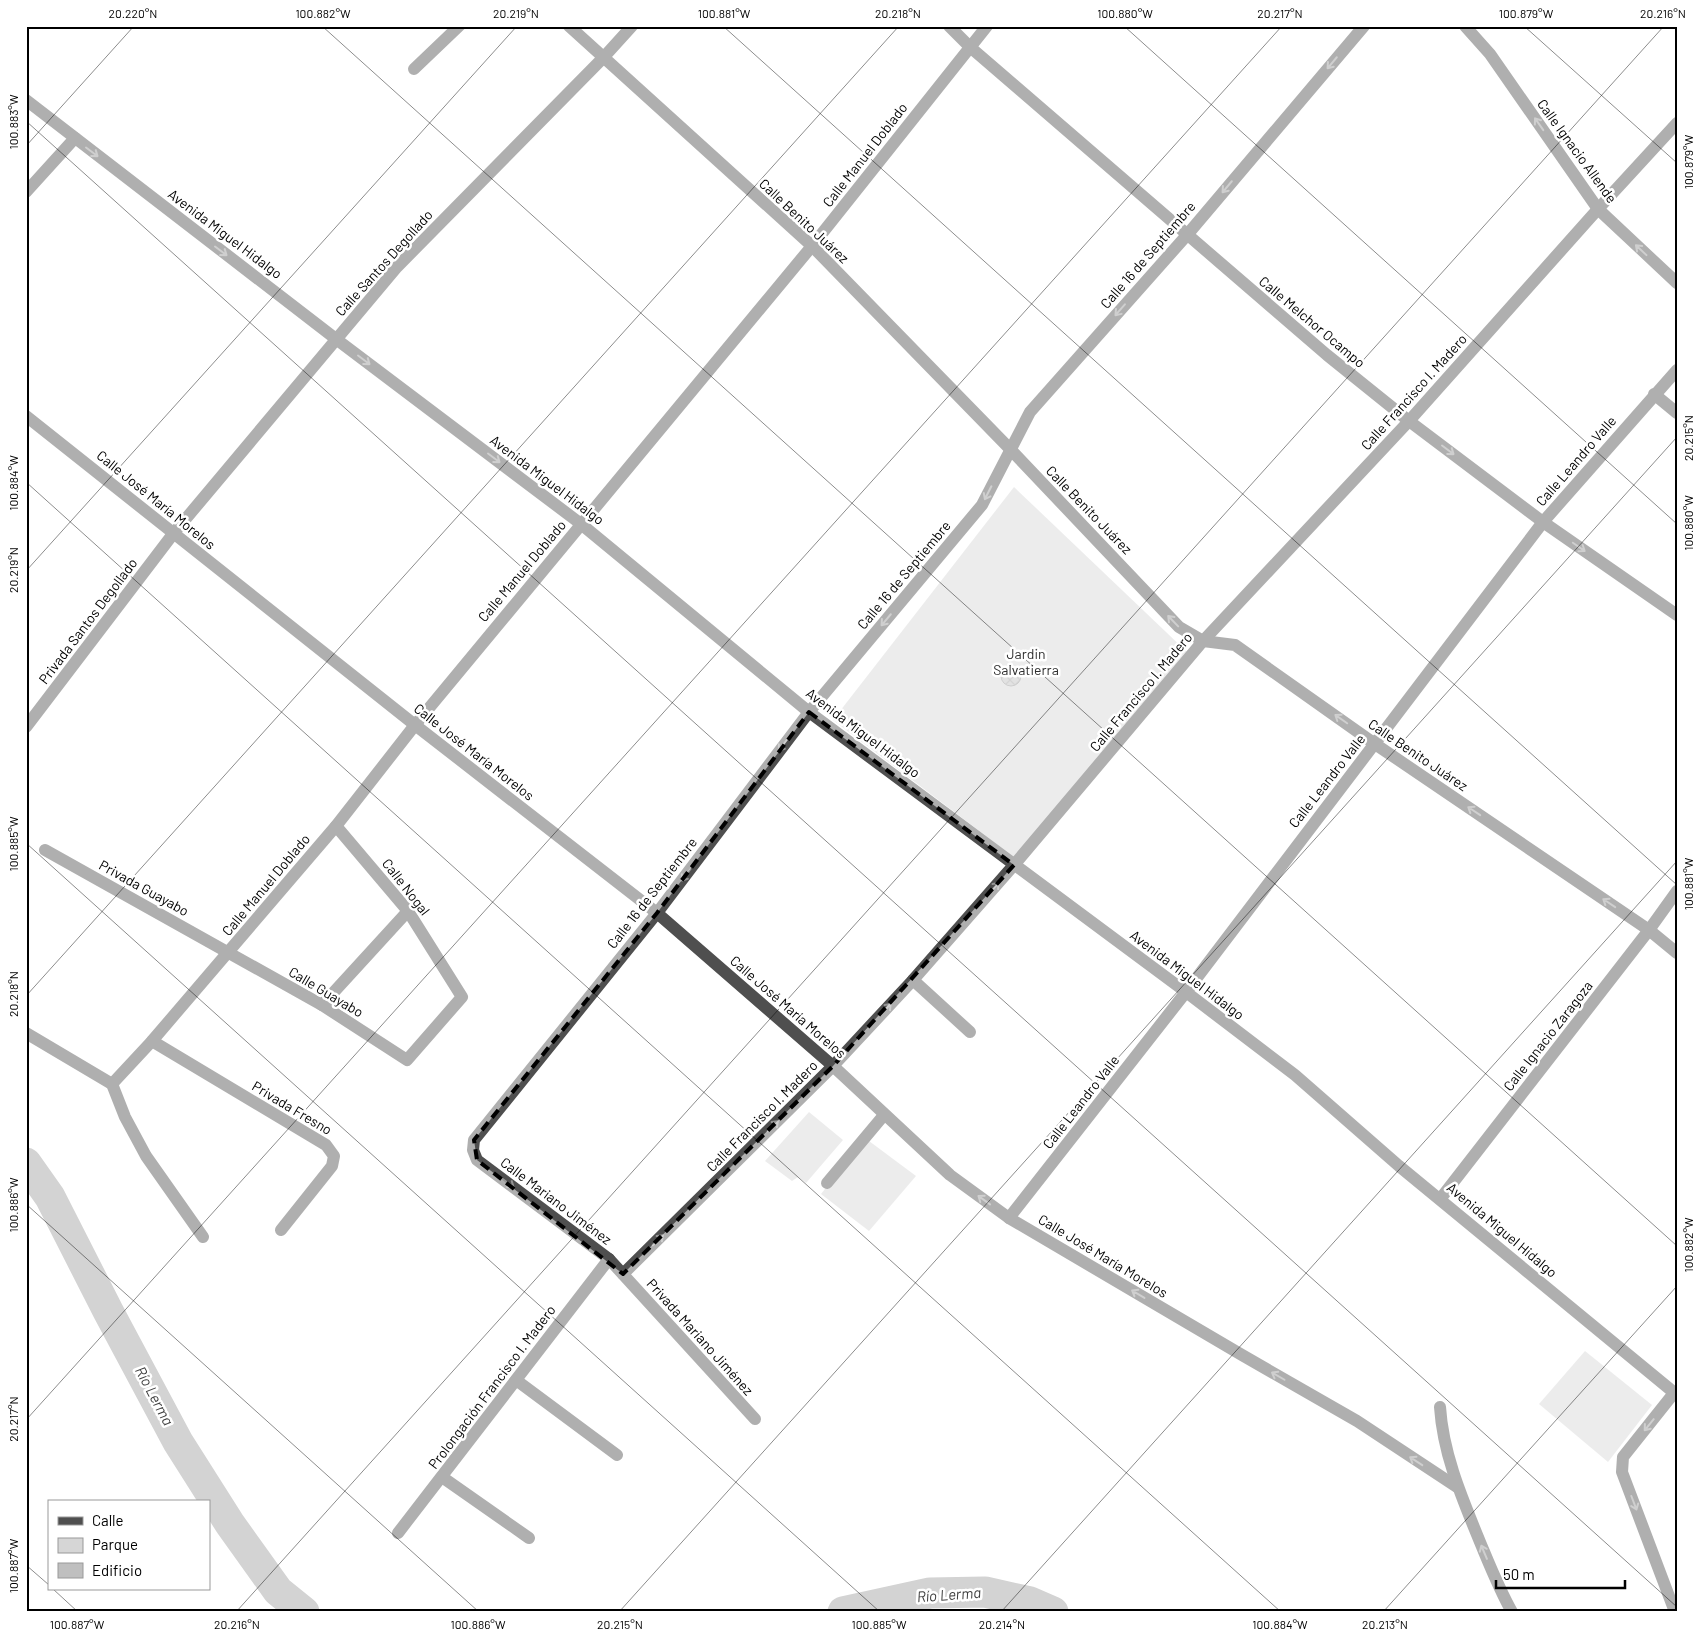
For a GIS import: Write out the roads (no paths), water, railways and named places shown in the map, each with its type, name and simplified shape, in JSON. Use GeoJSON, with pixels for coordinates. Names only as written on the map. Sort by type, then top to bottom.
{"type":"FeatureCollection","features":[{"type":"Feature","properties":{"kind":"street"},"geometry":{"type":"LineString","coordinates":[[414,69],[459,26]]}},
{"type":"Feature","properties":{"kind":"street","name":"Calle Benito Juárez"},"geometry":{"type":"LineString","coordinates":[[569,26],[812,246],[1179,627],[1203,641],[1235,645],[1375,744],[1649,930],[1677,953]]}},
{"type":"Feature","properties":{"kind":"street","name":"Calle Santos Degollado"},"geometry":{"type":"LineString","coordinates":[[174,534],[397,267],[603,58],[632,26]]}},
{"type":"Feature","properties":{"kind":"street","name":"Calle Melchor Ocampo"},"geometry":{"type":"LineString","coordinates":[[949,26],[970,47],[1327,355],[1543,522],[1677,615]]}},
{"type":"Feature","properties":{"kind":"street","name":"Calle Manuel Doblado"},"geometry":{"type":"LineString","coordinates":[[112,1084],[152,1041],[336,826],[415,725],[812,246],[987,26]]}},
{"type":"Feature","properties":{"kind":"street","name":"Calle 16 de Septiembre"},"geometry":{"type":"LineString","coordinates":[[473,1150],[474,1140],[657,913],[808,712],[982,505],[1030,412],[1187,235],[1364,26]]}},
{"type":"Feature","properties":{"kind":"street","name":"Calle Ignacio Allende"},"geometry":{"type":"LineString","coordinates":[[1465,26],[1490,54],[1598,209],[1677,283]]}},
{"type":"Feature","properties":{"kind":"street","name":"Avenida Miguel Hidalgo"},"geometry":{"type":"LineString","coordinates":[[26,100],[336,339],[581,524],[808,712],[1295,1075],[1400,1166],[1676,1394]]}},
{"type":"Feature","properties":{"kind":"street","name":"Calle Francisco I. Madero"},"geometry":{"type":"LineString","coordinates":[[623,1274],[833,1066],[913,980],[1014,865],[1203,641],[1409,420],[1598,209],[1677,124]]}},
{"type":"Feature","properties":{"kind":"street"},"geometry":{"type":"LineString","coordinates":[[26,192],[75,138]]}},
{"type":"Feature","properties":{"kind":"street","name":"Calle Leandro Valle"},"geometry":{"type":"LineString","coordinates":[[1009,1218],[1186,992],[1543,522],[1677,370]]}},
{"type":"Feature","properties":{"kind":"street"},"geometry":{"type":"LineString","coordinates":[[1654,394],[1677,413]]}},
{"type":"Feature","properties":{"kind":"street","name":"Calle José María Morelos"},"geometry":{"type":"LineString","coordinates":[[26,416],[415,725],[657,913],[833,1066],[950,1175],[1009,1218],[1357,1421],[1457,1488]]}},
{"type":"Feature","properties":{"kind":"street","name":"Privada Santos Degollado"},"geometry":{"type":"LineString","coordinates":[[26,727],[174,534]]}},
{"type":"Feature","properties":{"kind":"street","name":"Calle Nogal"},"geometry":{"type":"LineString","coordinates":[[336,826],[408,911],[462,997],[407,1060]]}},
{"type":"Feature","properties":{"kind":"street","name":"Privada Guayabo"},"geometry":{"type":"LineString","coordinates":[[45,850],[229,952]]}},
{"type":"Feature","properties":{"kind":"street","name":"Calle Ignacio Zaragoza"},"geometry":{"type":"LineString","coordinates":[[1441,1198],[1649,930],[1677,891]]}},
{"type":"Feature","properties":{"kind":"street"},"geometry":{"type":"LineString","coordinates":[[322,1005],[408,911]]}},
{"type":"Feature","properties":{"kind":"street","name":"Calle Guayabo"},"geometry":{"type":"LineString","coordinates":[[229,952],[322,1005],[407,1060]]}},
{"type":"Feature","properties":{"kind":"street"},"geometry":{"type":"LineString","coordinates":[[913,980],[970,1032]]}},
{"type":"Feature","properties":{"kind":"street"},"geometry":{"type":"LineString","coordinates":[[26,1033],[112,1084],[125,1117],[146,1156],[203,1237]]}},
{"type":"Feature","properties":{"kind":"street","name":"Privada Fresno"},"geometry":{"type":"LineString","coordinates":[[152,1041],[326,1144],[334,1156],[332,1166],[281,1230]]}},
{"type":"Feature","properties":{"kind":"street"},"geometry":{"type":"LineString","coordinates":[[827,1183],[884,1115]]}},
{"type":"Feature","properties":{"kind":"street","name":"Calle Mariano Jiménez"},"geometry":{"type":"LineString","coordinates":[[473,1150],[478,1160],[609,1260],[623,1274]]}},
{"type":"Feature","properties":{"kind":"street","name":"Prolongación Francisco I. Madero"},"geometry":{"type":"LineString","coordinates":[[398,1533],[609,1260]]}},
{"type":"Feature","properties":{"kind":"street","name":"Privada Mariano Jiménez"},"geometry":{"type":"LineString","coordinates":[[623,1274],[756,1419]]}},
{"type":"Feature","properties":{"kind":"street"},"geometry":{"type":"LineString","coordinates":[[516,1380],[617,1455]]}},
{"type":"Feature","properties":{"kind":"street"},"geometry":{"type":"LineString","coordinates":[[1675,1612],[1622,1472],[1623,1457],[1676,1394]]}},
{"type":"Feature","properties":{"kind":"street"},"geometry":{"type":"LineString","coordinates":[[1440,1406],[1441,1426],[1457,1488],[1502,1595],[1512,1612]]}},
{"type":"Feature","properties":{"kind":"street"},"geometry":{"type":"LineString","coordinates":[[442,1477],[529,1538]]}},
{"type":"Feature","properties":{"kind":"waterway","name":"Río Lerma"},"geometry":{"type":"LineString","coordinates":[[26,1163],[50,1197],[178,1442],[230,1524],[278,1591],[304,1612]]}},
{"type":"Feature","properties":{"kind":"waterway","name":"Río Lerma"},"geometry":{"type":"LineString","coordinates":[[843,1612],[930,1593],[985,1592],[1030,1602],[1053,1612]]}},
{"type":"Feature","properties":{"kind":"park label","name":"Jardin Salvatierra"},"geometry":{"type":"Point","coordinates":[1026,662]}}]}
